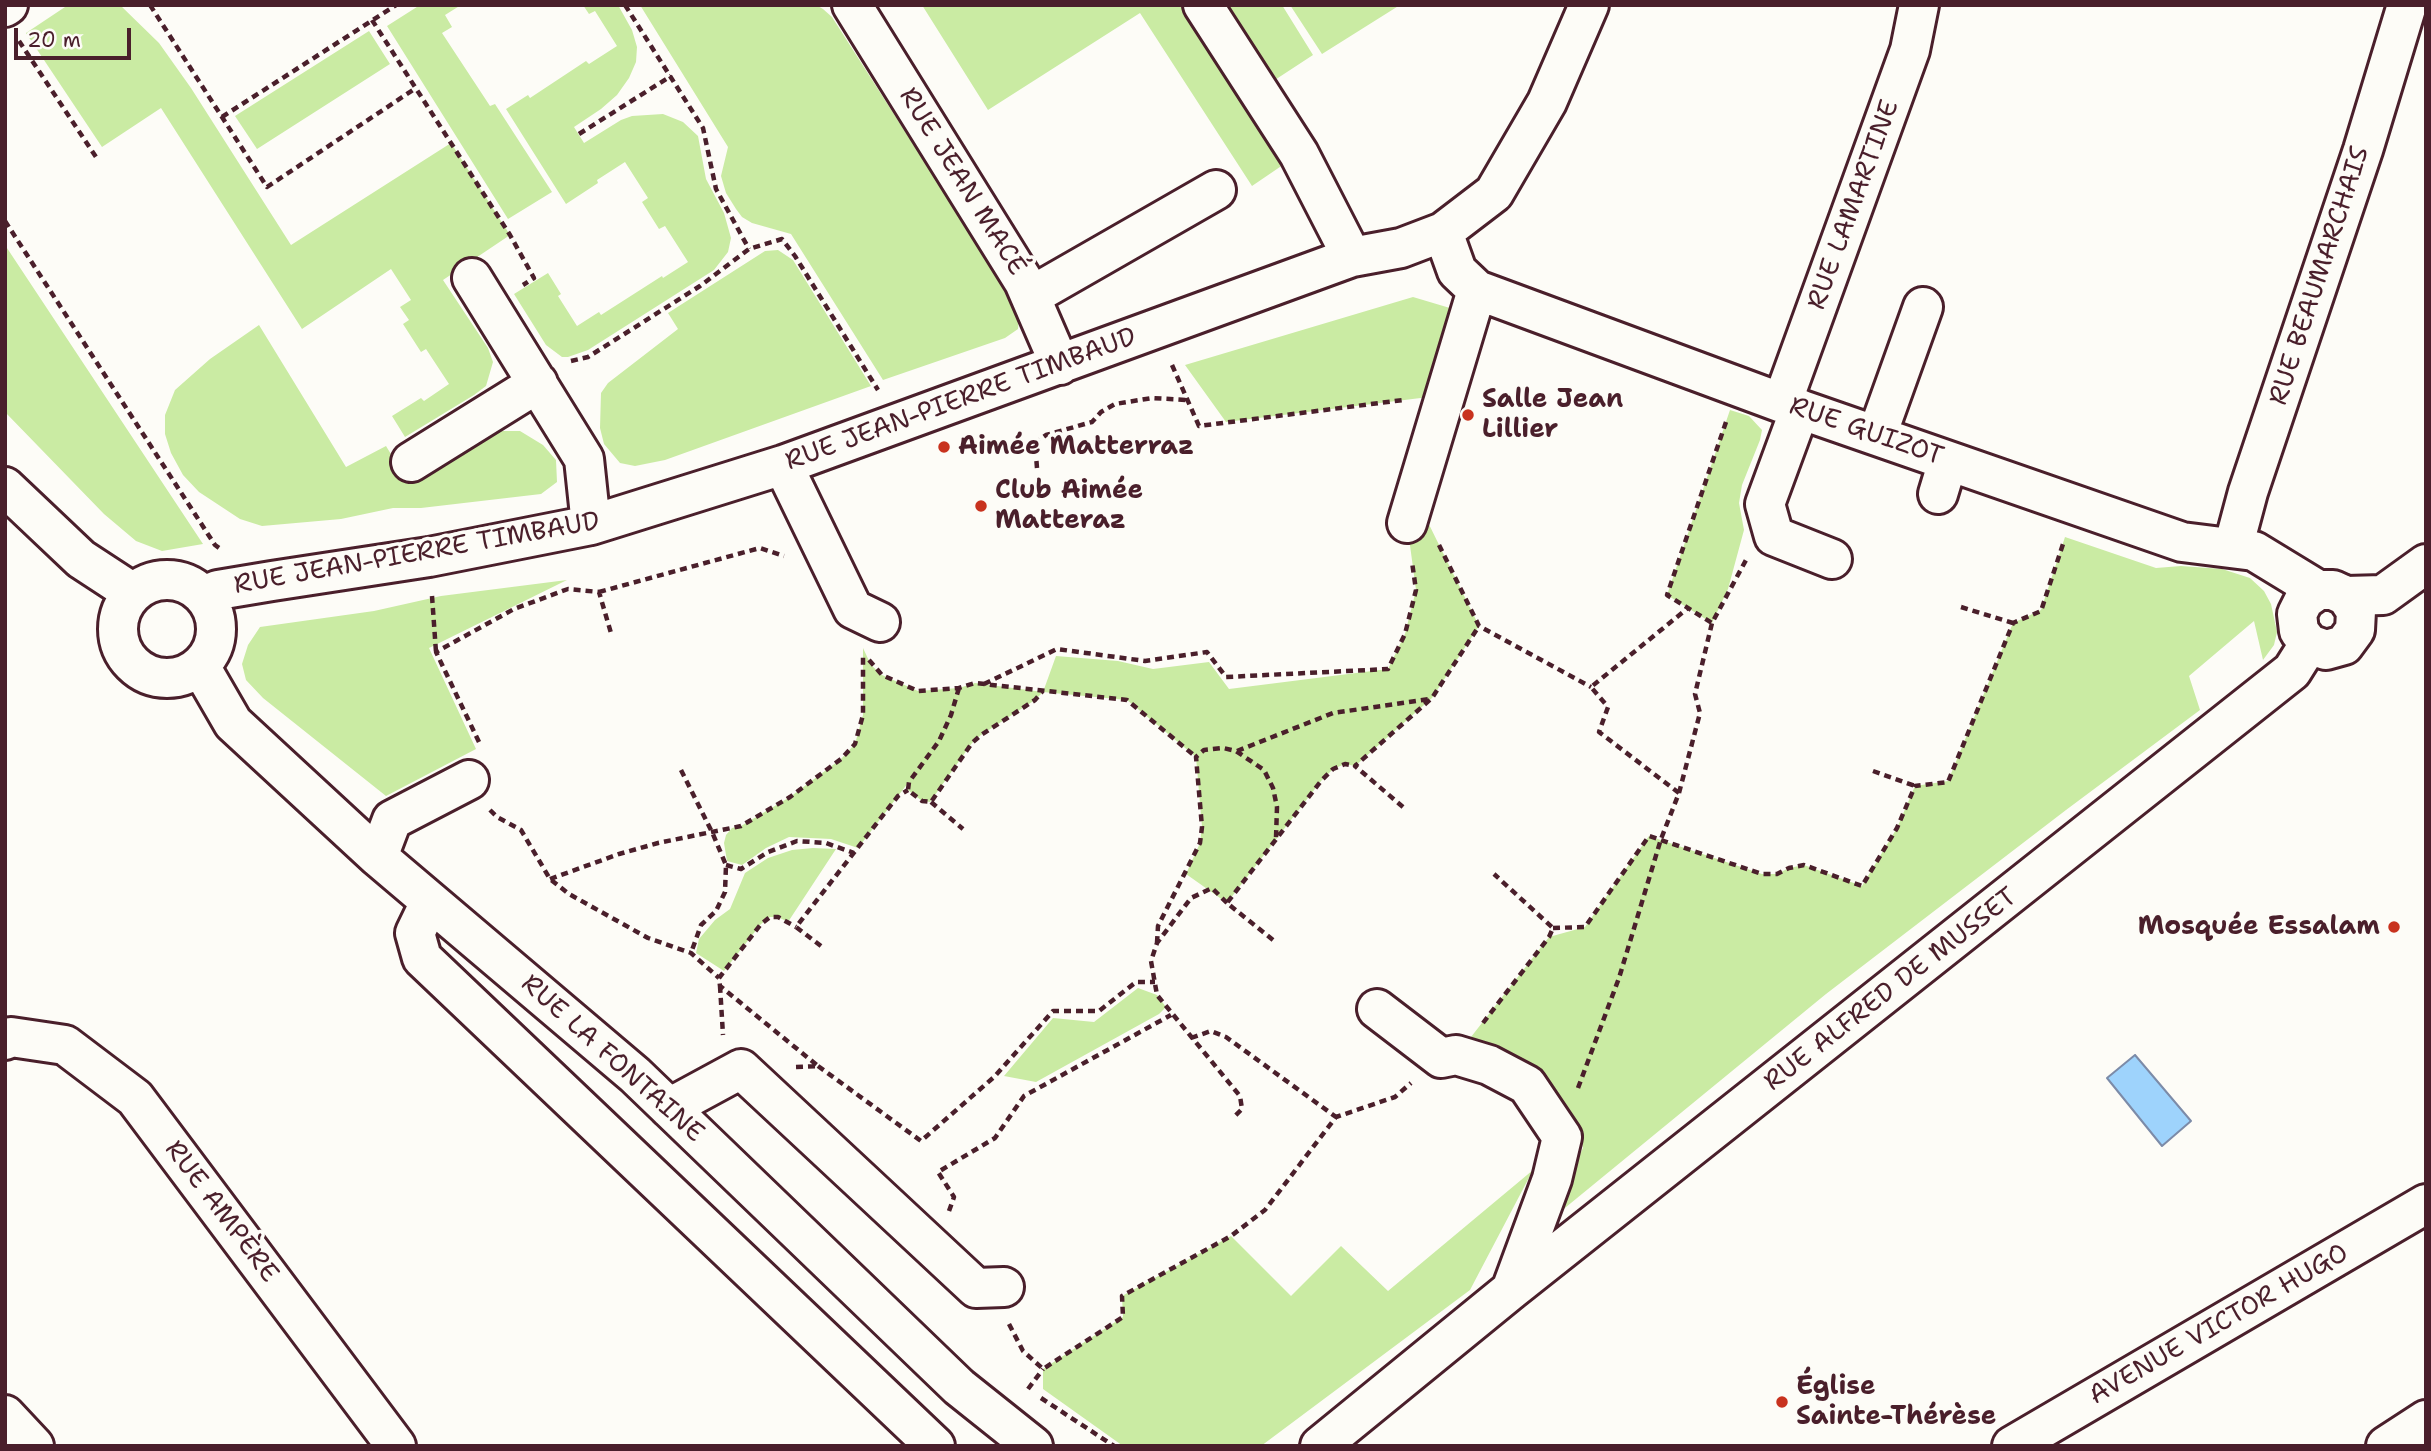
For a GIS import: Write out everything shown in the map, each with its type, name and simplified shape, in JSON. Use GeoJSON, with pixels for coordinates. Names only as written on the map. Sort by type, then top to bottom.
{"type":"FeatureCollection","features":[{"type":"Feature","properties":{"kind":"street","name":"RUE JEAN MACÉ"},"geometry":{"type":"LineString","coordinates":[[852,5],[1024,282],[1060,365]]}},
{"type":"Feature","properties":{"kind":"street"},"geometry":{"type":"LineString","coordinates":[[1203,5],[1299,154],[1352,257]]}},
{"type":"Feature","properties":{"kind":"street","name":"RUE JEAN-PIERRE TIMBAUD"},"geometry":{"type":"LineString","coordinates":[[203,596],[218,590],[429,557],[590,525],[783,465],[1352,257],[1401,248],[1443,232],[1494,193],[1547,102],[1589,5]]}},
{"type":"Feature","properties":{"kind":"street","name":"RUE LAMARTINE"},"geometry":{"type":"LineString","coordinates":[[1769,520],[1765,504],[1791,406],[1910,50],[1919,5]]}},
{"type":"Feature","properties":{"kind":"street","name":"RUE BEAUMARCHAIS"},"geometry":{"type":"LineString","coordinates":[[2234,548],[2248,492],[2363,150],[2407,5]]}},
{"type":"Feature","properties":{"kind":"street"},"geometry":{"type":"LineString","coordinates":[[1031,296],[1216,190]]}},
{"type":"Feature","properties":{"kind":"street","name":"RUE GUIZOT"},"geometry":{"type":"LineString","coordinates":[[1443,232],[1457,271],[1477,290],[1877,435],[1943,477],[2075,507],[2182,542],[2254,551],[2332,593]]}},
{"type":"Feature","properties":{"kind":"street"},"geometry":{"type":"LineString","coordinates":[[472,278],[552,372],[584,459],[590,525]]}},
{"type":"Feature","properties":{"kind":"street"},"geometry":{"type":"LineString","coordinates":[[1410,509],[1477,290]]}},
{"type":"Feature","properties":{"kind":"street"},"geometry":{"type":"LineString","coordinates":[[1877,435],[1923,307]]}},
{"type":"Feature","properties":{"kind":"street"},"geometry":{"type":"LineString","coordinates":[[411,463],[552,372]]}},
{"type":"Feature","properties":{"kind":"street"},"geometry":{"type":"LineString","coordinates":[[783,465],[853,609],[880,622]]}},
{"type":"Feature","properties":{"kind":"street"},"geometry":{"type":"LineString","coordinates":[[5,488],[81,559],[133,593]]}},
{"type":"Feature","properties":{"kind":"street"},"geometry":{"type":"LineString","coordinates":[[1769,520],[1774,536],[1832,559]]}},
{"type":"Feature","properties":{"kind":"street"},"geometry":{"type":"LineString","coordinates":[[2332,593],[2383,595],[2426,564]]}},
{"type":"Feature","properties":{"kind":"street"},"geometry":{"type":"LineString","coordinates":[[169,580],[187,584],[203,596],[213,614],[216,631],[211,650],[200,666],[184,676],[165,679],[146,674],[130,663],[120,646],[117,627],[122,608],[133,593],[149,583],[169,580]]}},
{"type":"Feature","properties":{"kind":"street","name":"RUE ALFRED DE MUSSET"},"geometry":{"type":"LineString","coordinates":[[1320,1446],[1511,1290],[2282,680],[2292,671],[2309,644],[2326,650],[2344,645],[2355,630],[2356,611],[2332,593]]}},
{"type":"Feature","properties":{"kind":"street","name":"RUE LA FONTAINE"},"geometry":{"type":"LineString","coordinates":[[200,666],[233,723],[378,857],[566,1015],[669,1108],[959,1388],[1033,1446]]}},
{"type":"Feature","properties":{"kind":"street"},"geometry":{"type":"LineString","coordinates":[[378,857],[392,820],[475,763]]}},
{"type":"Feature","properties":{"kind":"street"},"geometry":{"type":"LineString","coordinates":[[430,902],[415,933],[422,958],[936,1446]]}},
{"type":"Feature","properties":{"kind":"street"},"geometry":{"type":"LineString","coordinates":[[1377,1009],[1449,1056],[1489,1065],[1527,1085],[1562,1137],[1552,1179],[1511,1290]]}},
{"type":"Feature","properties":{"kind":"street","name":"RUE AMPÈRE"},"geometry":{"type":"LineString","coordinates":[[5,1040],[11,1037],[65,1045],[135,1098],[396,1446]]}},
{"type":"Feature","properties":{"kind":"street"},"geometry":{"type":"LineString","coordinates":[[669,1108],[741,1069],[923,1239],[990,1287]]}},
{"type":"Feature","properties":{"kind":"street","name":"AVENUE VICTOR HUGO"},"geometry":{"type":"LineString","coordinates":[[2012,1446],[2426,1205]]}},
{"type":"Feature","properties":{"kind":"street"},"geometry":{"type":"LineString","coordinates":[[5,1415],[34,1446]]}},
{"type":"Feature","properties":{"kind":"street"},"geometry":{"type":"LineString","coordinates":[[2386,1446],[2426,1420]]}},
{"type":"Feature","properties":{"kind":"path"},"geometry":{"type":"LineString","coordinates":[[150,5],[267,187],[416,88]]}},
{"type":"Feature","properties":{"kind":"path"},"geometry":{"type":"LineString","coordinates":[[222,117],[396,5]]}},
{"type":"Feature","properties":{"kind":"path"},"geometry":{"type":"LineString","coordinates":[[625,5],[703,128],[716,189],[749,249]]}},
{"type":"Feature","properties":{"kind":"path"},"geometry":{"type":"LineString","coordinates":[[9,15],[96,157]]}},
{"type":"Feature","properties":{"kind":"path"},"geometry":{"type":"LineString","coordinates":[[372,20],[510,235],[534,278]]}},
{"type":"Feature","properties":{"kind":"path"},"geometry":{"type":"LineString","coordinates":[[579,134],[671,76]]}},
{"type":"Feature","properties":{"kind":"path"},"geometry":{"type":"LineString","coordinates":[[5,221],[215,545],[272,581]]}},
{"type":"Feature","properties":{"kind":"path"},"geometry":{"type":"LineString","coordinates":[[552,372],[588,357],[700,286],[749,249],[782,239],[885,400],[895,425]]}},
{"type":"Feature","properties":{"kind":"path"},"geometry":{"type":"LineString","coordinates":[[1157,329],[1199,426],[1445,395]]}},
{"type":"Feature","properties":{"kind":"path"},"geometry":{"type":"LineString","coordinates":[[1712,622],[1667,595],[1738,386]]}},
{"type":"Feature","properties":{"kind":"path"},"geometry":{"type":"LineString","coordinates":[[1037,468],[1035,443],[1046,435],[1092,422],[1101,412],[1115,404],[1152,398],[1187,400]]}},
{"type":"Feature","properties":{"kind":"path"},"geometry":{"type":"LineString","coordinates":[[1006,446],[1036,452]]}},
{"type":"Feature","properties":{"kind":"path"},"geometry":{"type":"LineString","coordinates":[[1961,607],[2013,623],[2041,611],[2075,507]]}},
{"type":"Feature","properties":{"kind":"path"},"geometry":{"type":"LineString","coordinates":[[1410,509],[1479,626],[1591,687],[1608,707],[1599,732],[1679,793]]}},
{"type":"Feature","properties":{"kind":"path"},"geometry":{"type":"LineString","coordinates":[[984,684],[1057,649],[1145,661],[1207,652],[1226,677],[1388,669],[1405,634],[1416,590],[1410,509]]}},
{"type":"Feature","properties":{"kind":"path"},"geometry":{"type":"LineString","coordinates":[[1562,1137],[1571,1120],[1577,1093],[1619,978],[1661,839],[1679,793],[1700,713],[1695,694],[1712,622],[1728,589],[1769,520]]}},
{"type":"Feature","properties":{"kind":"path"},"geometry":{"type":"LineString","coordinates":[[436,652],[514,609],[568,589],[599,592],[760,548],[789,557]]}},
{"type":"Feature","properties":{"kind":"path"},"geometry":{"type":"LineString","coordinates":[[429,557],[436,652],[475,763],[478,797],[497,817],[521,830],[550,879],[569,894],[648,938],[691,953],[719,978],[720,986],[818,1066],[921,1141],[994,1077],[1053,1011],[1099,1011],[1136,982],[1155,982]]}},
{"type":"Feature","properties":{"kind":"path"},"geometry":{"type":"LineString","coordinates":[[599,592],[611,633]]}},
{"type":"Feature","properties":{"kind":"path"},"geometry":{"type":"LineString","coordinates":[[1591,687],[1688,608]]}},
{"type":"Feature","properties":{"kind":"path"},"geometry":{"type":"LineString","coordinates":[[1873,771],[1914,786],[1948,782],[2013,623]]}},
{"type":"Feature","properties":{"kind":"path"},"geometry":{"type":"LineString","coordinates":[[1355,765],[1432,698],[1479,626]]}},
{"type":"Feature","properties":{"kind":"path"},"geometry":{"type":"LineString","coordinates":[[550,879],[619,854],[741,826],[790,797],[841,759],[855,744],[863,715],[863,648],[871,665],[882,675],[918,691],[959,688],[975,683],[1127,700],[1196,757],[1202,827],[1200,843],[1158,926],[1157,943],[1151,961],[1157,995],[1240,1096],[1242,1109],[1233,1118]]}},
{"type":"Feature","properties":{"kind":"path"},"geometry":{"type":"LineString","coordinates":[[908,790],[909,782],[939,741],[959,688]]}},
{"type":"Feature","properties":{"kind":"path"},"geometry":{"type":"LineString","coordinates":[[930,802],[972,743],[1043,692]]}},
{"type":"Feature","properties":{"kind":"path"},"geometry":{"type":"LineString","coordinates":[[1236,751],[1333,713],[1432,698]]}},
{"type":"Feature","properties":{"kind":"path"},"geometry":{"type":"LineString","coordinates":[[1196,757],[1204,750],[1223,748],[1236,751],[1264,770],[1273,788],[1277,807],[1276,838]]}},
{"type":"Feature","properties":{"kind":"path"},"geometry":{"type":"LineString","coordinates":[[1227,903],[1333,769],[1345,764],[1355,765],[1403,807]]}},
{"type":"Feature","properties":{"kind":"path"},"geometry":{"type":"LineString","coordinates":[[681,770],[726,865],[725,892],[716,911],[701,925],[691,953]]}},
{"type":"Feature","properties":{"kind":"path"},"geometry":{"type":"LineString","coordinates":[[1494,874],[1553,928],[1585,928],[1650,836],[1762,874],[1777,874],[1804,865],[1862,886],[1897,828],[1914,786]]}},
{"type":"Feature","properties":{"kind":"path"},"geometry":{"type":"LineString","coordinates":[[908,790],[922,801],[930,802],[963,829]]}},
{"type":"Feature","properties":{"kind":"path"},"geometry":{"type":"LineString","coordinates":[[796,927],[898,796],[908,790]]}},
{"type":"Feature","properties":{"kind":"path"},"geometry":{"type":"LineString","coordinates":[[726,865],[741,869],[768,852],[797,841],[826,843],[854,853]]}},
{"type":"Feature","properties":{"kind":"path"},"geometry":{"type":"LineString","coordinates":[[1157,943],[1191,898],[1212,888],[1273,940]]}},
{"type":"Feature","properties":{"kind":"path"},"geometry":{"type":"LineString","coordinates":[[719,978],[761,924],[770,917],[778,917],[796,927],[821,946]]}},
{"type":"Feature","properties":{"kind":"path"},"geometry":{"type":"LineString","coordinates":[[1114,1446],[1027,1389],[1043,1368],[1123,1317],[1122,1296],[1231,1236],[1265,1210],[1336,1116],[1395,1097],[1449,1056],[1549,937],[1553,928]]}},
{"type":"Feature","properties":{"kind":"path"},"geometry":{"type":"LineString","coordinates":[[923,1239],[946,1221],[954,1197],[938,1172],[995,1138],[1024,1096],[1171,1015]]}},
{"type":"Feature","properties":{"kind":"path"},"geometry":{"type":"LineString","coordinates":[[1191,1038],[1211,1031],[1226,1037],[1336,1116]]}},
{"type":"Feature","properties":{"kind":"path"},"geometry":{"type":"LineString","coordinates":[[741,1069],[818,1066]]}},
{"type":"Feature","properties":{"kind":"path"},"geometry":{"type":"LineString","coordinates":[[990,1287],[1023,1351],[1043,1368]]}},
{"type":"Feature","properties":{"kind":"green space"},"geometry":{"type":"Polygon","coordinates":[[[68,5],[120,5],[159,43],[191,88],[291,245],[451,143],[510,235],[443,280],[488,348],[493,362],[486,386],[405,437],[392,416],[421,398],[424,401],[449,384],[426,349],[421,352],[403,324],[409,320],[400,307],[411,300],[391,269],[302,329],[161,108],[102,147],[26,33],[68,5]]]}},
{"type":"Feature","properties":{"kind":"green space"},"geometry":{"type":"Polygon","coordinates":[[[420,5],[461,5],[445,15],[452,27],[442,33],[490,106],[495,104],[552,192],[508,219],[387,26],[420,5]]]}},
{"type":"Feature","properties":{"kind":"green space"},"geometry":{"type":"Polygon","coordinates":[[[583,5],[618,5],[632,30],[637,47],[636,62],[617,95],[574,127],[584,143],[632,116],[663,114],[683,122],[698,136],[706,179],[724,213],[731,238],[728,252],[714,270],[588,350],[562,357],[546,345],[514,294],[548,273],[561,294],[558,296],[577,326],[599,312],[601,315],[688,262],[665,226],[659,229],[642,202],[648,198],[625,162],[566,204],[506,109],[528,95],[530,98],[586,61],[589,64],[617,46],[595,11],[589,14],[583,5]]]}},
{"type":"Feature","properties":{"kind":"green space"},"geometry":{"type":"Polygon","coordinates":[[[640,5],[816,5],[823,9],[832,17],[1015,304],[1019,317],[1018,329],[1005,338],[883,380],[791,234],[752,223],[736,209],[726,193],[721,176],[728,147],[640,5]]]}},
{"type":"Feature","properties":{"kind":"green space"},"geometry":{"type":"Polygon","coordinates":[[[922,5],[1282,5],[1313,55],[1258,91],[1299,154],[1252,186],[1140,13],[988,110],[922,5]]]}},
{"type":"Feature","properties":{"kind":"green space"},"geometry":{"type":"Polygon","coordinates":[[[1290,5],[1400,5],[1322,54],[1290,5]]]}},
{"type":"Feature","properties":{"kind":"green space"},"geometry":{"type":"Polygon","coordinates":[[[369,31],[390,64],[257,149],[235,116],[369,31]]]}},
{"type":"Feature","properties":{"kind":"green space"},"geometry":{"type":"Polygon","coordinates":[[[5,245],[203,544],[162,551],[136,541],[104,514],[5,412],[5,245]]]}},
{"type":"Feature","properties":{"kind":"green space"},"geometry":{"type":"Polygon","coordinates":[[[778,250],[793,260],[871,386],[665,460],[635,466],[620,463],[604,444],[600,428],[601,393],[608,383],[678,329],[668,313],[765,251],[778,250]]]}},
{"type":"Feature","properties":{"kind":"green space"},"geometry":{"type":"Polygon","coordinates":[[[1413,297],[1470,314],[1445,395],[1226,422],[1185,365],[1413,297]]]}},
{"type":"Feature","properties":{"kind":"green space"},"geometry":{"type":"Polygon","coordinates":[[[259,325],[346,467],[386,446],[406,479],[496,431],[520,431],[543,445],[556,460],[557,482],[541,494],[421,508],[393,508],[341,519],[262,526],[240,519],[199,492],[183,475],[171,453],[165,434],[165,415],[175,390],[210,359],[259,325]]]}},
{"type":"Feature","properties":{"kind":"green space"},"geometry":{"type":"Polygon","coordinates":[[[1730,410],[1749,416],[1762,430],[1742,485],[1739,503],[1744,530],[1728,589],[1712,623],[1667,595],[1730,410]]]}},
{"type":"Feature","properties":{"kind":"green space"},"geometry":{"type":"Polygon","coordinates":[[[1414,494],[1479,626],[1432,698],[1355,766],[1345,764],[1333,769],[1321,781],[1227,903],[1186,874],[1200,843],[1202,827],[1196,757],[1127,700],[1043,692],[1056,656],[1118,661],[1153,669],[1209,662],[1229,689],[1388,669],[1405,634],[1416,590],[1407,523],[1414,494]]]}},
{"type":"Feature","properties":{"kind":"green space"},"geometry":{"type":"Polygon","coordinates":[[[2065,537],[2156,568],[2181,566],[2222,569],[2250,578],[2264,591],[2271,604],[2277,632],[2274,645],[2263,660],[2254,621],[2189,676],[2200,710],[1826,994],[1560,1212],[1554,1206],[1583,1148],[1577,1122],[1550,1085],[1471,1037],[1549,937],[1585,927],[1649,836],[1762,874],[1777,874],[1804,865],[1862,886],[1897,828],[1915,786],[1948,781],[2013,623],[2041,610],[2065,537]]]}},
{"type":"Feature","properties":{"kind":"green space"},"geometry":{"type":"Polygon","coordinates":[[[567,580],[429,648],[476,749],[386,796],[263,698],[246,680],[242,664],[248,645],[260,627],[374,611],[441,596],[567,580]]]}},
{"type":"Feature","properties":{"kind":"green space"},"geometry":{"type":"Polygon","coordinates":[[[863,648],[871,665],[882,675],[918,691],[959,688],[975,683],[1043,692],[972,743],[930,802],[922,801],[908,790],[908,783],[858,848],[831,839],[789,837],[766,848],[742,865],[727,861],[724,843],[732,828],[741,826],[790,797],[841,759],[855,744],[863,715],[863,648]]]}},
{"type":"Feature","properties":{"kind":"green space"},"geometry":{"type":"Polygon","coordinates":[[[836,849],[788,922],[778,917],[770,917],[761,924],[724,971],[696,953],[699,939],[715,920],[730,909],[745,873],[768,858],[792,850],[836,849]]]}},
{"type":"Feature","properties":{"kind":"green space"},"geometry":{"type":"Polygon","coordinates":[[[1138,988],[1157,995],[1166,1007],[1159,1014],[1036,1082],[1004,1076],[1053,1018],[1094,1022],[1138,988]]]}},
{"type":"Feature","properties":{"kind":"green space"},"geometry":{"type":"Polygon","coordinates":[[[1533,1170],[1470,1290],[1261,1446],[1123,1446],[1043,1389],[1043,1369],[1123,1317],[1122,1296],[1231,1236],[1291,1296],[1341,1246],[1388,1291],[1533,1170]]]}},
{"type":"Feature","properties":{"kind":"water"},"geometry":{"type":"Polygon","coordinates":[[[2135,1055],[2191,1121],[2162,1146],[2107,1078],[2135,1055]]]}},
{"type":"Feature","properties":{"kind":"place","name":"Salle Jean Lillier"},"geometry":{"type":"Point","coordinates":[1468,415]}},
{"type":"Feature","properties":{"kind":"place","name":"Aimée Matterraz"},"geometry":{"type":"Point","coordinates":[944,447]}},
{"type":"Feature","properties":{"kind":"place","name":"Club Aimée Matteraz"},"geometry":{"type":"Point","coordinates":[981,506]}},
{"type":"Feature","properties":{"kind":"place","name":"Mosquée Essalam"},"geometry":{"type":"Point","coordinates":[2394,927]}},
{"type":"Feature","properties":{"kind":"place","name":"Église Sainte-Thérèse"},"geometry":{"type":"Point","coordinates":[1782,1402]}}]}
